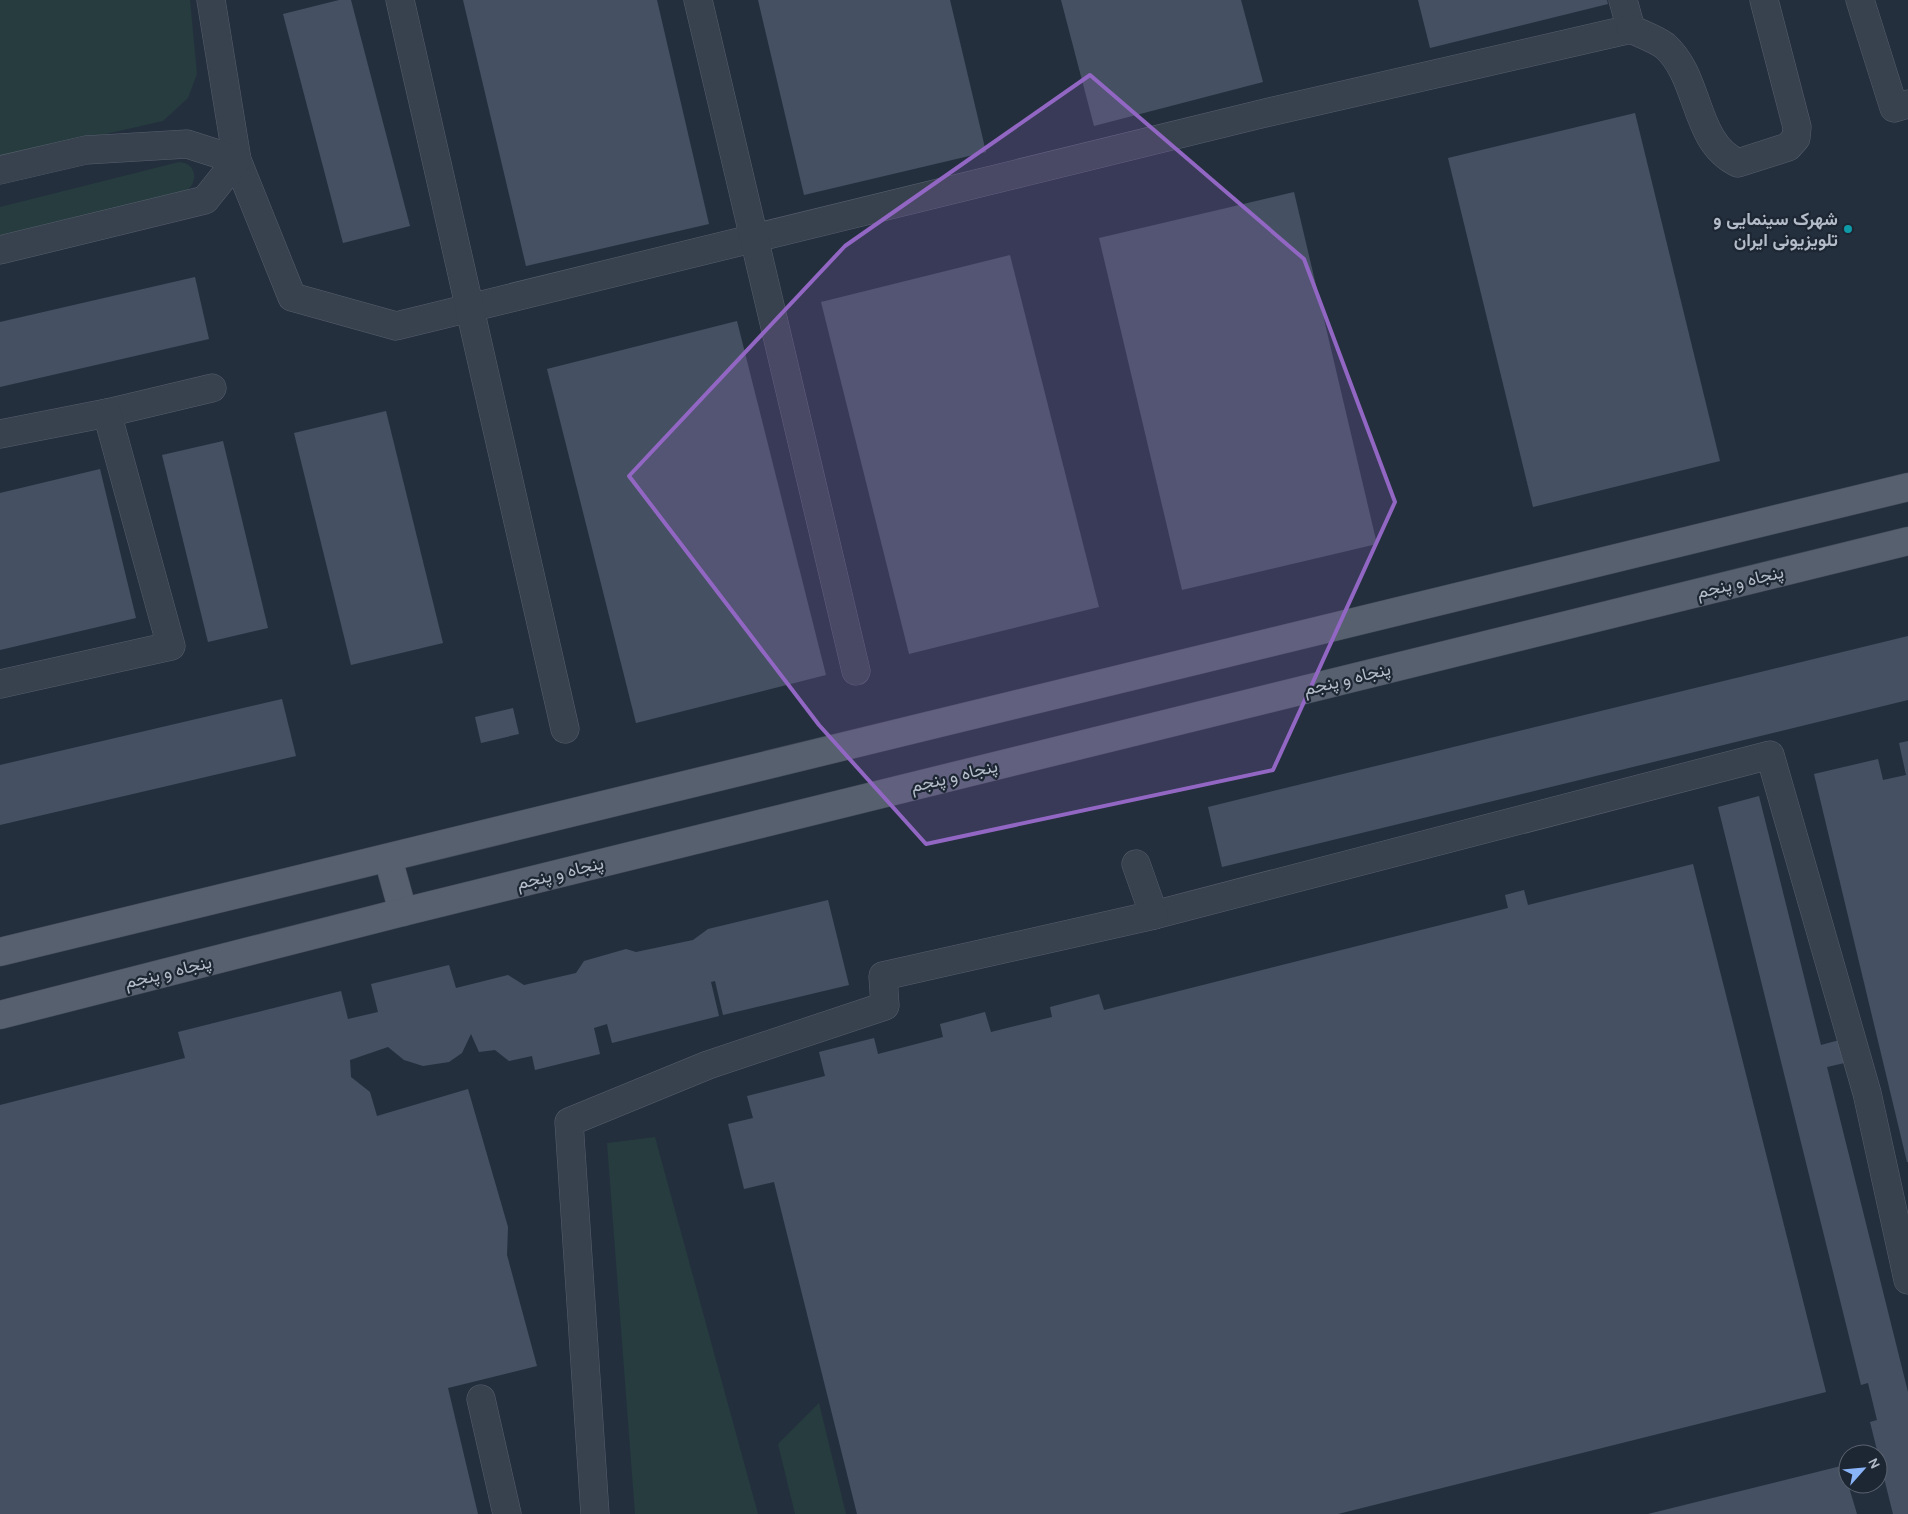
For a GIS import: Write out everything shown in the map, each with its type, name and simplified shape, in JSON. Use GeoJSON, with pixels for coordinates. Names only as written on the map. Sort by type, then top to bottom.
{"type":"FeatureCollection","features":[{"type":"Feature","properties":{"kind":"main road"},"geometry":{"type":"LineString","coordinates":[[0,952],[1908,487]]}},
{"type":"Feature","properties":{"kind":"main road","name":"پنجاه و پنجم"},"geometry":{"type":"LineString","coordinates":[[0,1015],[403,912],[1908,541]]}},
{"type":"Feature","properties":{"kind":"main road"},"geometry":{"type":"LineString","coordinates":[[388,858],[403,912]]}},
{"type":"Feature","properties":{"kind":"lane"},"geometry":{"type":"LineString","coordinates":[[211,0],[237,160],[292,297],[396,326],[1261,114],[1631,29],[1665,46],[1683,71],[1714,146],[1725,157],[1738,163],[1788,148],[1796,138],[1797,127],[1764,0]]}},
{"type":"Feature","properties":{"kind":"lane"},"geometry":{"type":"LineString","coordinates":[[400,0],[468,308],[565,729]]}},
{"type":"Feature","properties":{"kind":"lane"},"geometry":{"type":"LineString","coordinates":[[698,0],[856,670]]}},
{"type":"Feature","properties":{"kind":"lane"},"geometry":{"type":"LineString","coordinates":[[1623,0],[1631,29]]}},
{"type":"Feature","properties":{"kind":"lane"},"geometry":{"type":"LineString","coordinates":[[1860,0],[1894,108],[1908,104]]}},
{"type":"Feature","properties":{"kind":"lane"},"geometry":{"type":"LineString","coordinates":[[0,170],[86,150],[187,144],[237,160]]}},
{"type":"Feature","properties":{"kind":"lane"},"geometry":{"type":"LineString","coordinates":[[0,250],[205,200],[237,160]]}},
{"type":"Feature","properties":{"kind":"lane"},"geometry":{"type":"LineString","coordinates":[[0,434],[107,413],[212,388]]}},
{"type":"Feature","properties":{"kind":"lane"},"geometry":{"type":"LineString","coordinates":[[0,684],[170,646],[107,413]]}},
{"type":"Feature","properties":{"kind":"lane"},"geometry":{"type":"LineString","coordinates":[[595,1514],[569,1122],[708,1065],[885,1006],[884,976],[1154,915],[1770,755],[1867,1093],[1908,1280]]}},
{"type":"Feature","properties":{"kind":"lane"},"geometry":{"type":"LineString","coordinates":[[1136,864],[1154,915]]}},
{"type":"Feature","properties":{"kind":"lane"},"geometry":{"type":"LineString","coordinates":[[481,1399],[507,1514]]}},
{"type":"Feature","properties":{"kind":"highlighted area"},"geometry":{"type":"Polygon","coordinates":[[[1090,75],[1304,259],[1395,502],[1273,770],[926,844],[819,725],[629,476],[845,246],[1090,75]]]}},
{"type":"Feature","properties":{"kind":"green space"},"geometry":{"type":"Polygon","coordinates":[[[0,0],[190,0],[197,74],[188,98],[163,121],[0,158],[0,0]]]}},
{"type":"Feature","properties":{"kind":"green space"},"geometry":{"type":"Polygon","coordinates":[[[179,162],[185,163],[194,173],[193,182],[187,190],[0,237],[0,207],[179,162]]]}},
{"type":"Feature","properties":{"kind":"green space"},"geometry":{"type":"Polygon","coordinates":[[[655,1137],[758,1514],[635,1514],[607,1143],[655,1137]]]}},
{"type":"Feature","properties":{"kind":"green space"},"geometry":{"type":"Polygon","coordinates":[[[819,1403],[846,1514],[795,1514],[778,1444],[819,1403]]]}},
{"type":"Feature","properties":{"kind":"building"},"geometry":{"type":"Polygon","coordinates":[[[339,0],[351,0],[410,226],[343,243],[283,14],[339,0]]]}},
{"type":"Feature","properties":{"kind":"building"},"geometry":{"type":"Polygon","coordinates":[[[463,0],[657,0],[709,224],[526,266],[463,0]]]}},
{"type":"Feature","properties":{"kind":"building"},"geometry":{"type":"Polygon","coordinates":[[[758,0],[950,0],[986,152],[804,195],[758,0]]]}},
{"type":"Feature","properties":{"kind":"building"},"geometry":{"type":"Polygon","coordinates":[[[1061,0],[1241,0],[1263,82],[1094,126],[1061,0]]]}},
{"type":"Feature","properties":{"kind":"building"},"geometry":{"type":"Polygon","coordinates":[[[1418,0],[1607,0],[1608,4],[1430,48],[1418,0]]]}},
{"type":"Feature","properties":{"kind":"building"},"geometry":{"type":"Polygon","coordinates":[[[1635,113],[1720,461],[1533,507],[1448,158],[1635,113]]]}},
{"type":"Feature","properties":{"kind":"building"},"geometry":{"type":"Polygon","coordinates":[[[1294,192],[1377,544],[1182,590],[1099,238],[1294,192]]]}},
{"type":"Feature","properties":{"kind":"building"},"geometry":{"type":"Polygon","coordinates":[[[1010,255],[1099,607],[909,654],[821,302],[1010,255]]]}},
{"type":"Feature","properties":{"kind":"building"},"geometry":{"type":"Polygon","coordinates":[[[195,277],[209,339],[0,387],[0,322],[195,277]]]}},
{"type":"Feature","properties":{"kind":"building"},"geometry":{"type":"Polygon","coordinates":[[[737,321],[826,675],[636,723],[547,369],[737,321]]]}},
{"type":"Feature","properties":{"kind":"building"},"geometry":{"type":"Polygon","coordinates":[[[386,411],[443,643],[351,665],[294,433],[386,411]]]}},
{"type":"Feature","properties":{"kind":"building"},"geometry":{"type":"Polygon","coordinates":[[[223,441],[268,628],[208,642],[162,455],[223,441]]]}},
{"type":"Feature","properties":{"kind":"building"},"geometry":{"type":"Polygon","coordinates":[[[100,469],[136,618],[0,650],[0,493],[100,469]]]}},
{"type":"Feature","properties":{"kind":"building"},"geometry":{"type":"Polygon","coordinates":[[[1908,636],[1908,700],[1222,867],[1208,807],[1908,636]]]}},
{"type":"Feature","properties":{"kind":"building"},"geometry":{"type":"Polygon","coordinates":[[[282,699],[296,756],[0,825],[0,765],[282,699]]]}},
{"type":"Feature","properties":{"kind":"building"},"geometry":{"type":"Polygon","coordinates":[[[513,708],[519,734],[481,743],[475,717],[513,708]]]}},
{"type":"Feature","properties":{"kind":"building"},"geometry":{"type":"Polygon","coordinates":[[[1908,741],[1907,1162],[1814,774],[1878,759],[1883,780],[1906,775],[1899,743],[1908,741]]]}},
{"type":"Feature","properties":{"kind":"building"},"geometry":{"type":"Polygon","coordinates":[[[1759,796],[1821,1045],[1843,1039],[1849,1062],[1827,1067],[1908,1392],[1908,1514],[1893,1514],[1888,1494],[1888,1444],[1876,1444],[1870,1422],[1877,1420],[1868,1383],[1861,1385],[1718,807],[1759,796]]]}},
{"type":"Feature","properties":{"kind":"building"},"geometry":{"type":"Polygon","coordinates":[[[1693,864],[1826,1392],[1338,1514],[857,1514],[774,1182],[744,1189],[728,1124],[753,1118],[747,1096],[825,1076],[819,1052],[874,1038],[878,1054],[943,1037],[940,1024],[985,1012],[991,1032],[1052,1017],[1050,1007],[1099,994],[1104,1010],[1508,908],[1505,895],[1524,890],[1528,905],[1693,864]]]}},
{"type":"Feature","properties":{"kind":"building"},"geometry":{"type":"Polygon","coordinates":[[[828,900],[849,985],[723,1015],[715,981],[711,982],[719,1016],[612,1043],[607,1024],[594,1028],[600,1054],[535,1070],[532,1056],[509,1061],[495,1050],[479,1052],[471,1034],[462,1053],[449,1062],[423,1066],[404,1060],[388,1047],[350,1060],[351,1077],[370,1092],[377,1116],[468,1089],[508,1227],[507,1255],[537,1366],[448,1388],[478,1514],[0,1514],[0,1105],[185,1058],[178,1032],[341,991],[348,1019],[378,1012],[371,984],[449,965],[456,988],[508,975],[524,985],[576,973],[584,961],[626,949],[636,952],[693,940],[708,929],[828,900]]]}},
{"type":"Feature","properties":{"kind":"building"},"geometry":{"type":"Polygon","coordinates":[[[1838,1467],[1838,1494],[1851,1494],[1857,1514],[1648,1514],[1838,1467]]]}},
{"type":"Feature","properties":{"kind":"place","name":"شهرک سینمایی و تلویزیونی ایران"},"geometry":{"type":"Point","coordinates":[1848,229]}}]}
